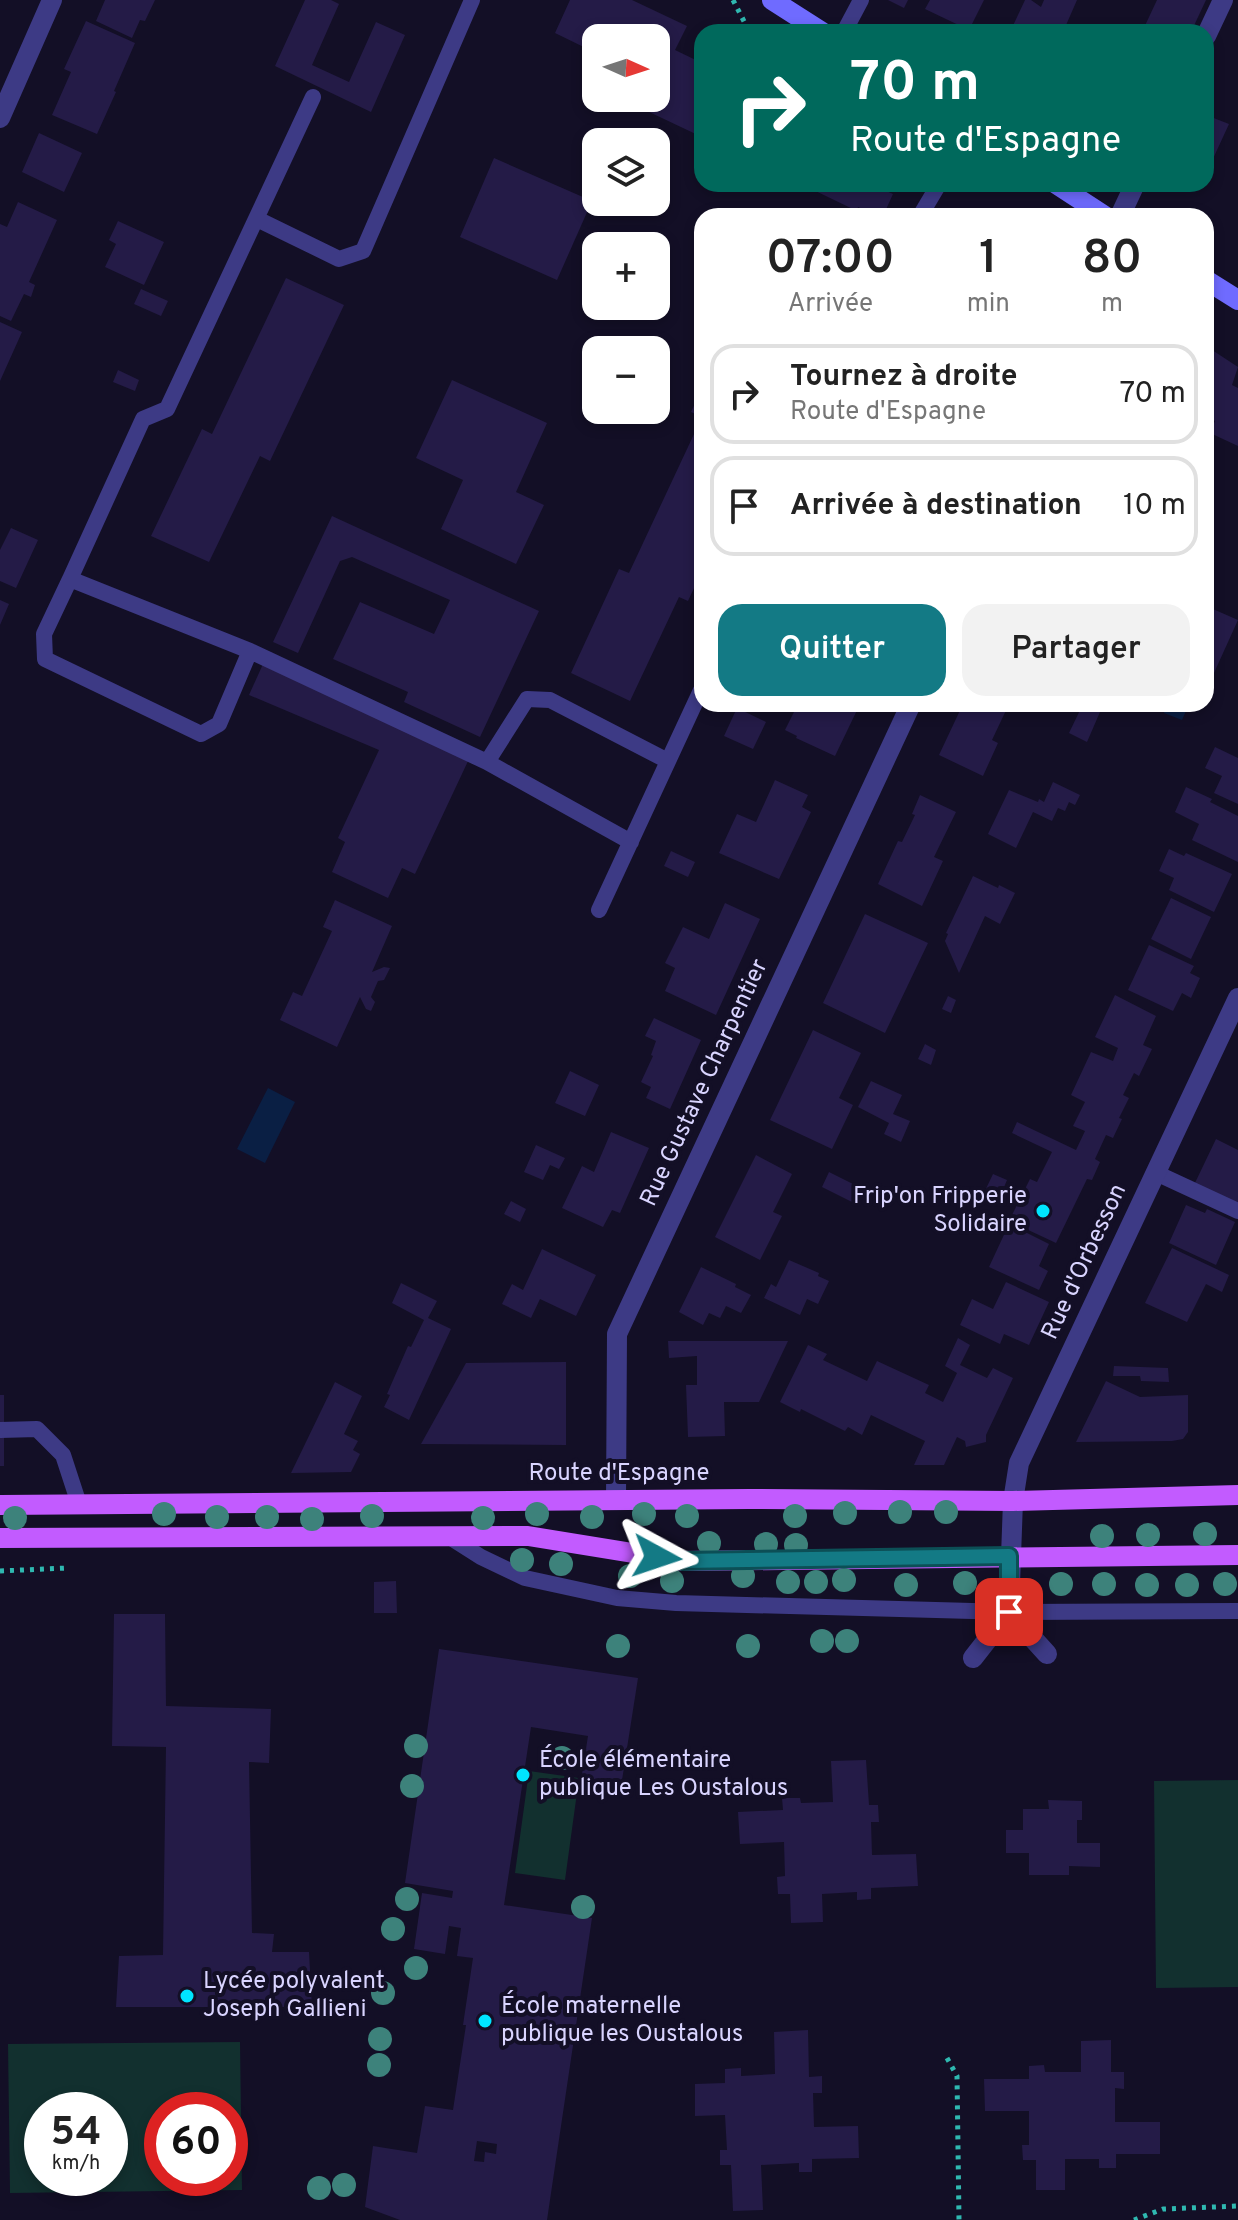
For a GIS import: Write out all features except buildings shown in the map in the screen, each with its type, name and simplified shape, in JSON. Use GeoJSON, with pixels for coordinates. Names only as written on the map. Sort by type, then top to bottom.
{"type":"FeatureCollection","features":[{"type":"Feature","properties":{"kind":"main road"},"geometry":{"type":"LineString","coordinates":[[772,0],[810,24]]}},
{"type":"Feature","properties":{"kind":"main road"},"geometry":{"type":"LineString","coordinates":[[1068,192],[1093,208]]}},
{"type":"Feature","properties":{"kind":"main road"},"geometry":{"type":"LineString","coordinates":[[1214,285],[1238,300]]}},
{"type":"Feature","properties":{"kind":"main road","name":"Route d'Espagne"},"geometry":{"type":"LineString","coordinates":[[0,1505],[616,1500],[1013,1501],[1238,1495]]}},
{"type":"Feature","properties":{"kind":"main road"},"geometry":{"type":"LineString","coordinates":[[0,1538],[528,1536],[682,1561],[1238,1555]]}},
{"type":"Feature","properties":{"kind":"street"},"geometry":{"type":"LineString","coordinates":[[0,118],[52,0]]}},
{"type":"Feature","properties":{"kind":"street"},"geometry":{"type":"LineString","coordinates":[[1212,24],[1223,0]]}},
{"type":"Feature","properties":{"kind":"street","name":"Rue Gustave Charpentier"},"geometry":{"type":"LineString","coordinates":[[616,1500],[617,1334],[907,712]]}},
{"type":"Feature","properties":{"kind":"street","name":"Rue d'Orbesson"},"geometry":{"type":"LineString","coordinates":[[1009,1556],[1019,1463],[1238,998]]}},
{"type":"Feature","properties":{"kind":"street"},"geometry":{"type":"LineString","coordinates":[[973,1658],[1009,1612],[1009,1556]]}},
{"type":"Feature","properties":{"kind":"street"},"geometry":{"type":"LineString","coordinates":[[1009,1612],[1047,1654]]}},
{"type":"Feature","properties":{"kind":"lane"},"geometry":{"type":"LineString","coordinates":[[257,219],[339,259],[363,251],[472,0]]}},
{"type":"Feature","properties":{"kind":"lane"},"geometry":{"type":"LineString","coordinates":[[848,24],[861,0]]}},
{"type":"Feature","properties":{"kind":"lane"},"geometry":{"type":"LineString","coordinates":[[250,651],[219,724],[201,734],[45,659],[44,634],[143,419],[167,409],[313,97]]}},
{"type":"Feature","properties":{"kind":"lane"},"geometry":{"type":"LineString","coordinates":[[70,579],[250,651],[487,762],[631,842]]}},
{"type":"Feature","properties":{"kind":"lane"},"geometry":{"type":"LineString","coordinates":[[487,762],[527,699],[550,700],[668,761]]}},
{"type":"Feature","properties":{"kind":"lane"},"geometry":{"type":"LineString","coordinates":[[599,910],[694,705]]}},
{"type":"Feature","properties":{"kind":"lane"},"geometry":{"type":"LineString","coordinates":[[1156,1173],[1238,1211]]}},
{"type":"Feature","properties":{"kind":"lane"},"geometry":{"type":"LineString","coordinates":[[0,1430],[37,1429],[63,1455],[79,1504]]}},
{"type":"Feature","properties":{"kind":"lane"},"geometry":{"type":"LineString","coordinates":[[448,1536],[481,1557],[525,1578],[617,1598],[691,1604],[1009,1612],[1238,1611]]}},
{"type":"Feature","properties":{"kind":"path"},"geometry":{"type":"LineString","coordinates":[[733,0],[745,24]]}},
{"type":"Feature","properties":{"kind":"path"},"geometry":{"type":"LineString","coordinates":[[947,2058],[957,2076],[959,2220]]}},
{"type":"Feature","properties":{"kind":"path"},"geometry":{"type":"LineString","coordinates":[[1134,2220],[1163,2209],[1238,2206]]}},
{"type":"Feature","properties":{"kind":"green space"},"geometry":{"type":"Polygon","coordinates":[[[529,1771],[579,1778],[565,1880],[515,1873],[529,1771]]]}},
{"type":"Feature","properties":{"kind":"green space"},"geometry":{"type":"Polygon","coordinates":[[[1238,1780],[1238,1987],[1156,1988],[1154,1781],[1238,1780]]]}},
{"type":"Feature","properties":{"kind":"green space"},"geometry":{"type":"Polygon","coordinates":[[[240,2042],[241,2092],[144,2092],[144,2191],[128,2191],[128,2092],[24,2092],[24,2193],[10,2193],[8,2044],[240,2042]]]}},
{"type":"Feature","properties":{"kind":"water"},"geometry":{"type":"Polygon","coordinates":[[[1164,712],[1186,712],[1182,720],[1164,712]]]}},
{"type":"Feature","properties":{"kind":"water"},"geometry":{"type":"Polygon","coordinates":[[[268,1088],[295,1102],[265,1163],[237,1149],[268,1088]]]}},
{"type":"Feature","properties":{"kind":"place","name":"Frip'on Fripperie Solidaire"},"geometry":{"type":"Point","coordinates":[1043,1211]}},
{"type":"Feature","properties":{"kind":"place","name":"École élémentaire publique Les Oustalous"},"geometry":{"type":"Point","coordinates":[523,1775]}},
{"type":"Feature","properties":{"kind":"place","name":"Lycée polyvalent Joseph Gallieni"},"geometry":{"type":"Point","coordinates":[187,1996]}},
{"type":"Feature","properties":{"kind":"place","name":"École maternelle publique les Oustalous"},"geometry":{"type":"Point","coordinates":[485,2021]}},
{"type":"Feature","properties":{"kind":"route"},"geometry":{"type":"LineString","coordinates":[[657,1557],[682,1561],[1009,1556],[1009,1612]]}}]}
